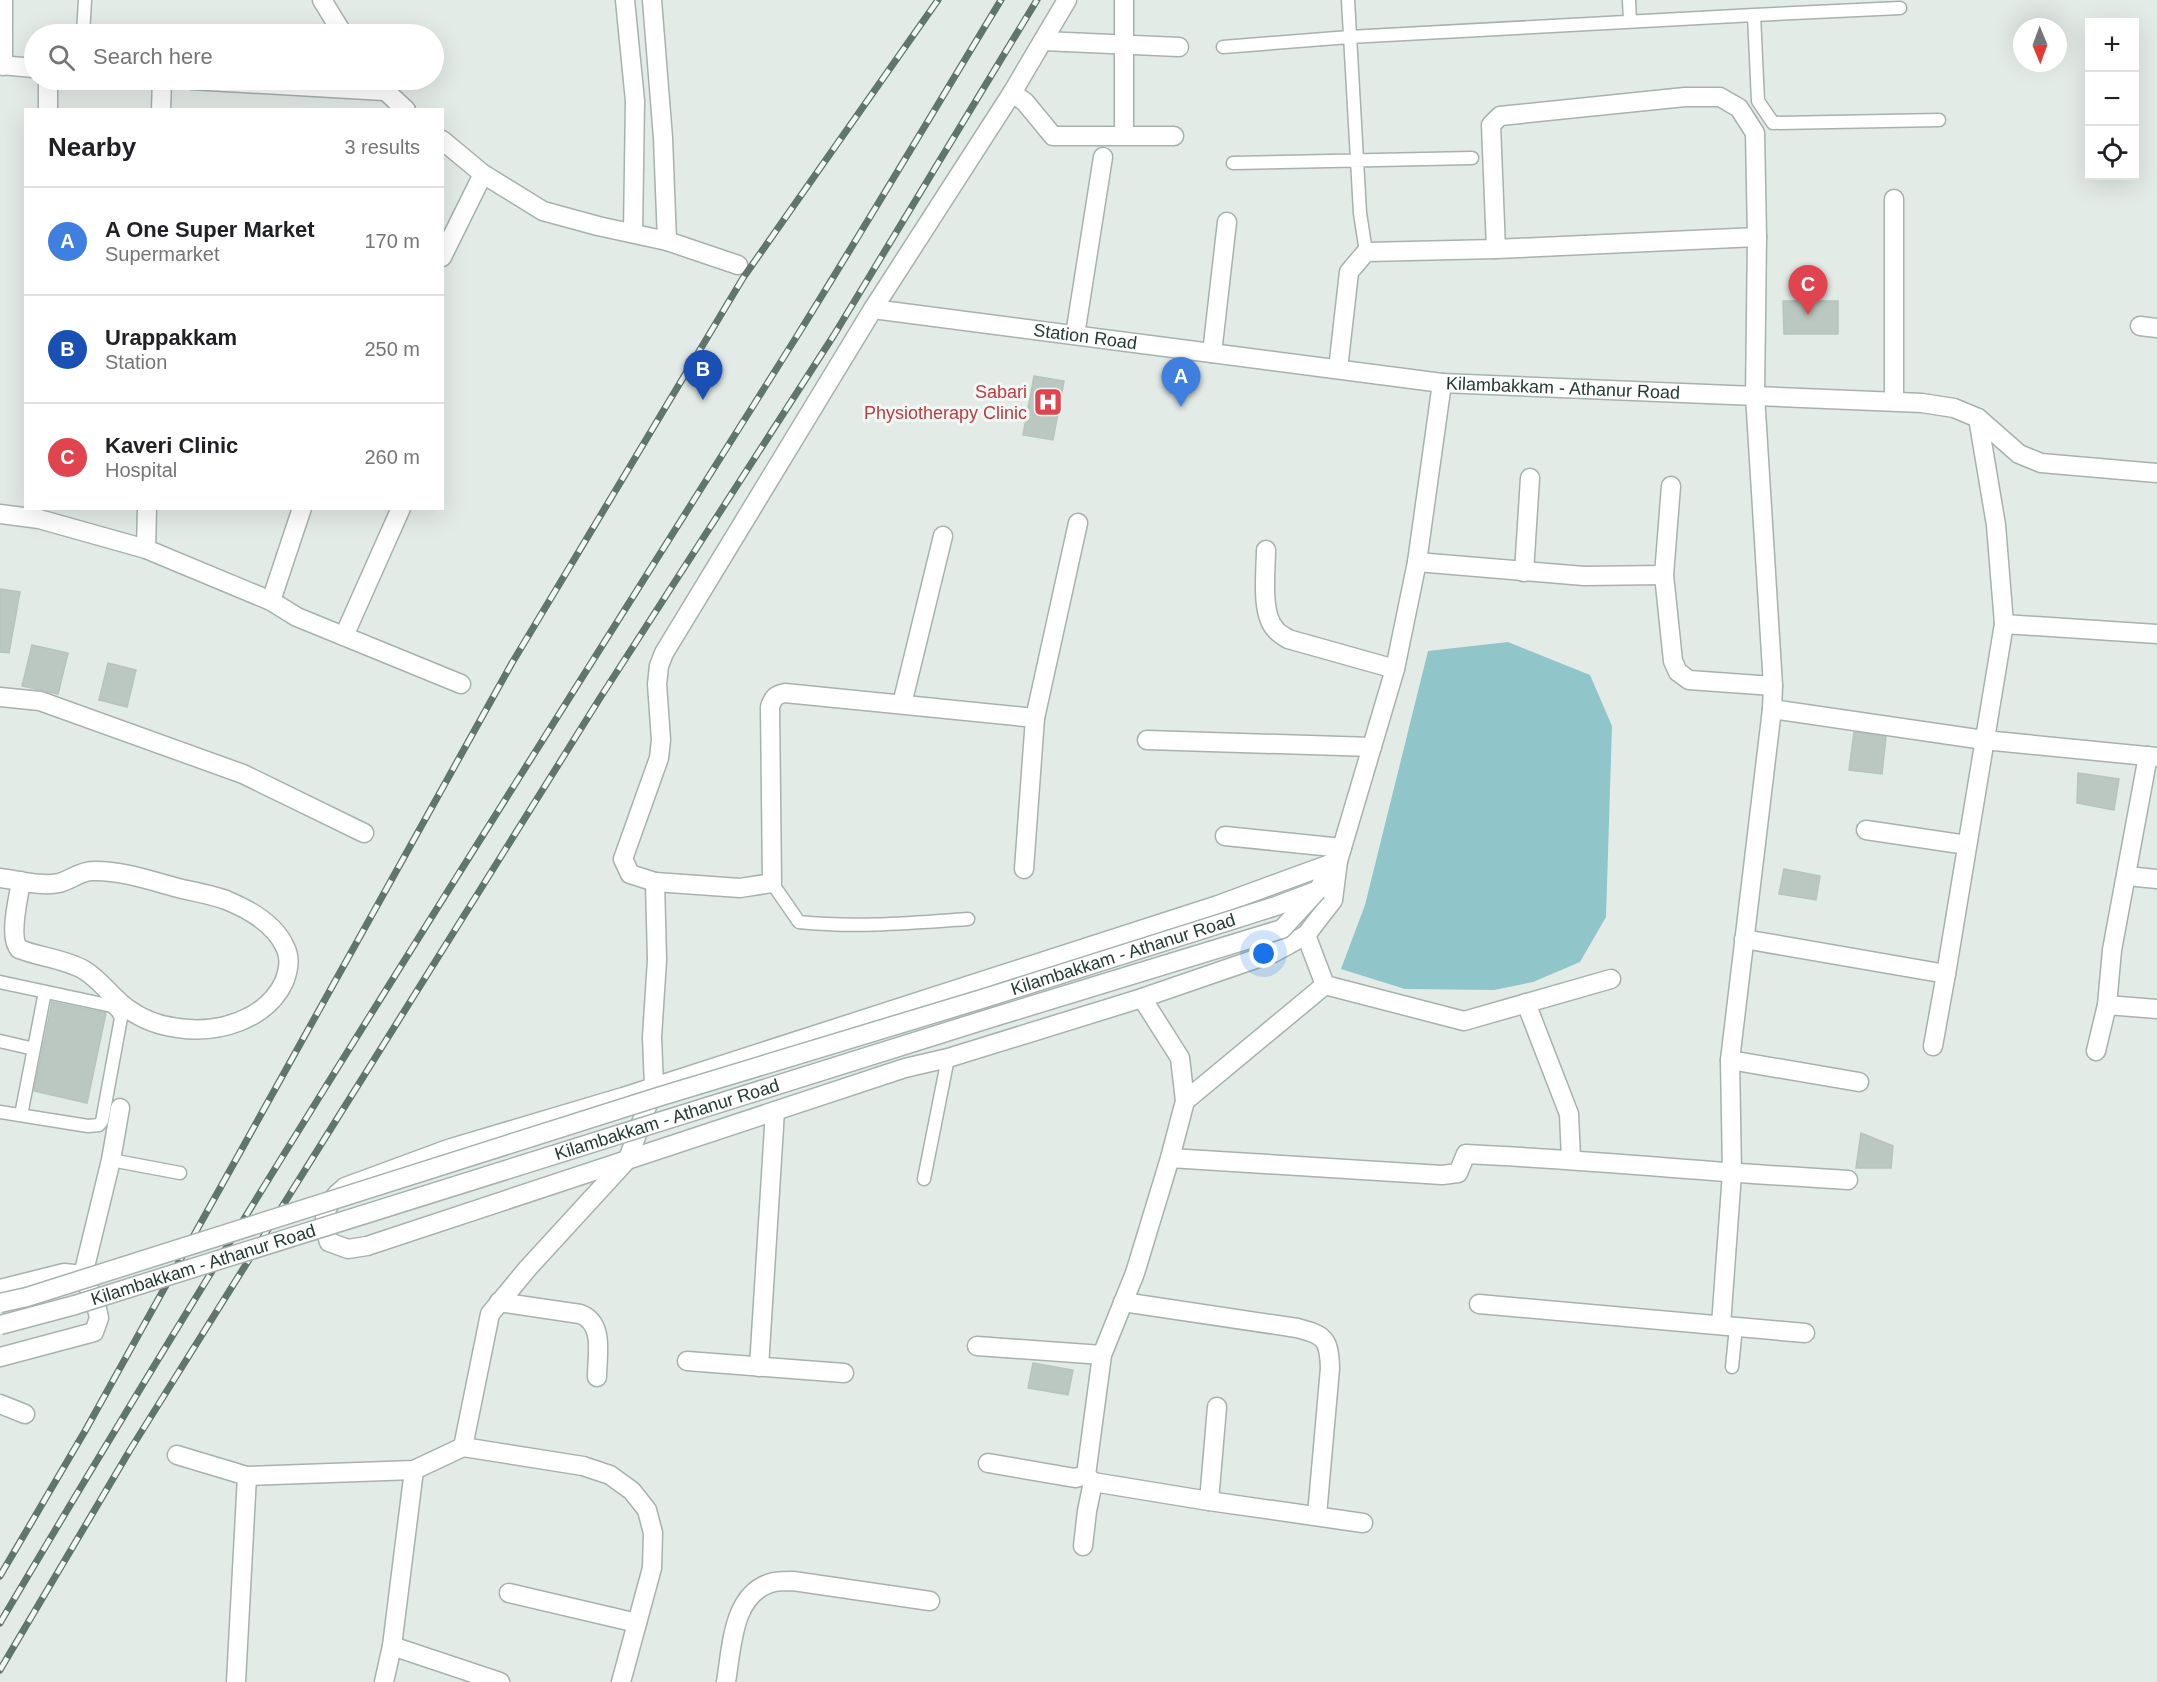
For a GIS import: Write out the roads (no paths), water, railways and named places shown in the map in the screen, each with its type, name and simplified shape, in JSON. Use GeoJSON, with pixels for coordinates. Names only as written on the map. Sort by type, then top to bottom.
{"type":"FeatureCollection","features":[{"type":"Feature","properties":{"kind":"street"},"geometry":{"type":"LineString","coordinates":[[3,0],[2,66],[24,67]]}},
{"type":"Feature","properties":{"kind":"street"},"geometry":{"type":"LineString","coordinates":[[322,0],[337,24]]}},
{"type":"Feature","properties":{"kind":"street"},"geometry":{"type":"LineString","coordinates":[[625,0],[635,101],[633,232]]}},
{"type":"Feature","properties":{"kind":"street"},"geometry":{"type":"LineString","coordinates":[[652,0],[663,138],[667,241]]}},
{"type":"Feature","properties":{"kind":"street"},"geometry":{"type":"LineString","coordinates":[[1035,718],[785,693],[773,698],[770,707],[772,883],[740,888],[655,882],[630,874],[623,859],[659,758],[661,741],[657,684],[659,666],[664,653],[873,309],[1011,93],[1067,0]]}},
{"type":"Feature","properties":{"kind":"street"},"geometry":{"type":"LineString","coordinates":[[1124,0],[1124,135]]}},
{"type":"Feature","properties":{"kind":"street"},"geometry":{"type":"LineString","coordinates":[[1043,41],[1179,47]]}},
{"type":"Feature","properties":{"kind":"street"},"geometry":{"type":"LineString","coordinates":[[48,90],[48,108]]}},
{"type":"Feature","properties":{"kind":"street"},"geometry":{"type":"LineString","coordinates":[[161,108],[162,90]]}},
{"type":"Feature","properties":{"kind":"street"},"geometry":{"type":"LineString","coordinates":[[384,90],[404,108]]}},
{"type":"Feature","properties":{"kind":"street"},"geometry":{"type":"LineString","coordinates":[[1011,93],[1025,102],[1053,136],[1174,136]]}},
{"type":"Feature","properties":{"kind":"street"},"geometry":{"type":"LineString","coordinates":[[1496,249],[1491,125],[1500,116],[1685,97],[1720,97],[1739,108],[1755,133],[1757,237],[1755,395],[1773,686],[1730,1060],[1732,1173],[1728,1326]]}},
{"type":"Feature","properties":{"kind":"street"},"geometry":{"type":"LineString","coordinates":[[444,142],[483,174],[543,211],[667,241],[738,265]]}},
{"type":"Feature","properties":{"kind":"street"},"geometry":{"type":"LineString","coordinates":[[1075,335],[1103,157]]}},
{"type":"Feature","properties":{"kind":"street"},"geometry":{"type":"LineString","coordinates":[[444,253],[483,174]]}},
{"type":"Feature","properties":{"kind":"street"},"geometry":{"type":"LineString","coordinates":[[1894,200],[1894,401]]}},
{"type":"Feature","properties":{"kind":"street"},"geometry":{"type":"LineString","coordinates":[[1212,353],[1227,222]]}},
{"type":"Feature","properties":{"kind":"street"},"geometry":{"type":"LineString","coordinates":[[1338,369],[1349,272],[1366,252],[1496,249],[1757,237]]}},
{"type":"Feature","properties":{"kind":"street","name":"Station Road"},"geometry":{"type":"LineString","coordinates":[[873,309],[1442,383]]}},
{"type":"Feature","properties":{"kind":"street","name":"Kilambakkam - Athanur Road"},"geometry":{"type":"LineString","coordinates":[[0,1325],[75,1305],[1282,929],[1317,891],[1340,855],[1395,669],[1417,562],[1442,383],[1922,403],[1954,408],[1978,418],[2019,454],[2041,464],[2157,473]]}},
{"type":"Feature","properties":{"kind":"street"},"geometry":{"type":"LineString","coordinates":[[1933,1047],[2004,624],[1996,525],[1978,418]]}},
{"type":"Feature","properties":{"kind":"street"},"geometry":{"type":"LineString","coordinates":[[1524,572],[1530,478]]}},
{"type":"Feature","properties":{"kind":"street"},"geometry":{"type":"LineString","coordinates":[[1671,486],[1664,575],[1673,661],[1678,672],[1689,680],[1773,686]]}},
{"type":"Feature","properties":{"kind":"street"},"geometry":{"type":"LineString","coordinates":[[146,549],[147,510]]}},
{"type":"Feature","properties":{"kind":"street"},"geometry":{"type":"LineString","coordinates":[[271,601],[301,510]]}},
{"type":"Feature","properties":{"kind":"street"},"geometry":{"type":"LineString","coordinates":[[344,636],[400,510]]}},
{"type":"Feature","properties":{"kind":"street"},"geometry":{"type":"LineString","coordinates":[[0,514],[39,519],[146,549],[271,601],[297,617],[461,684]]}},
{"type":"Feature","properties":{"kind":"street"},"geometry":{"type":"LineString","coordinates":[[1024,869],[1035,718],[1078,522]]}},
{"type":"Feature","properties":{"kind":"street"},"geometry":{"type":"LineString","coordinates":[[902,704],[943,536]]}},
{"type":"Feature","properties":{"kind":"street"},"geometry":{"type":"LineString","coordinates":[[1266,550],[1266,599],[1268,616],[1275,630],[1288,639],[1395,669]]}},
{"type":"Feature","properties":{"kind":"street"},"geometry":{"type":"LineString","coordinates":[[1417,562],[1584,576],[1664,575]]}},
{"type":"Feature","properties":{"kind":"street"},"geometry":{"type":"LineString","coordinates":[[2004,624],[2157,634]]}},
{"type":"Feature","properties":{"kind":"street"},"geometry":{"type":"LineString","coordinates":[[0,697],[40,701],[243,774],[364,833]]}},
{"type":"Feature","properties":{"kind":"street"},"geometry":{"type":"LineString","coordinates":[[1772,709],[1984,740],[2152,757],[2112,951],[2107,1005],[2096,1051]]}},
{"type":"Feature","properties":{"kind":"street"},"geometry":{"type":"LineString","coordinates":[[1147,740],[1372,747]]}},
{"type":"Feature","properties":{"kind":"street"},"geometry":{"type":"LineString","coordinates":[[1866,830],[1967,845]]}},
{"type":"Feature","properties":{"kind":"street"},"geometry":{"type":"LineString","coordinates":[[1225,836],[1340,855]]}},
{"type":"Feature","properties":{"kind":"street"},"geometry":{"type":"LineString","coordinates":[[1340,855],[1333,900],[1306,935],[1273,953],[1142,998],[948,1058],[905,1068],[367,1246],[348,1249],[329,1242],[323,1227],[326,1211],[333,1197],[345,1187],[448,1149],[654,1088],[1218,905],[1340,855]]}},
{"type":"Feature","properties":{"kind":"street"},"geometry":{"type":"LineString","coordinates":[[0,878],[48,884],[60,883],[82,873],[103,872],[140,878],[224,899],[254,914],[273,931],[286,948],[288,974],[266,1008],[240,1022],[208,1029],[179,1029],[148,1021],[128,1009],[82,969],[19,949],[14,932],[21,881]]}},
{"type":"Feature","properties":{"kind":"street"},"geometry":{"type":"LineString","coordinates":[[2127,876],[2157,879]]}},
{"type":"Feature","properties":{"kind":"street"},"geometry":{"type":"LineString","coordinates":[[463,1447],[490,1314],[528,1268],[628,1159],[654,1088],[652,1037],[657,960],[655,882]]}},
{"type":"Feature","properties":{"kind":"street","name":"Kilambakkam - Athanur Road"},"geometry":{"type":"LineString","coordinates":[[0,1303],[27,1297],[658,1097],[985,998],[1317,891]]}},
{"type":"Feature","properties":{"kind":"street"},"geometry":{"type":"LineString","coordinates":[[1306,935],[1325,985]]}},
{"type":"Feature","properties":{"kind":"street"},"geometry":{"type":"LineString","coordinates":[[1744,939],[1946,975]]}},
{"type":"Feature","properties":{"kind":"street"},"geometry":{"type":"LineString","coordinates":[[1325,985],[1464,1021],[1611,979]]}},
{"type":"Feature","properties":{"kind":"street"},"geometry":{"type":"LineString","coordinates":[[1185,1101],[1325,985]]}},
{"type":"Feature","properties":{"kind":"street"},"geometry":{"type":"LineString","coordinates":[[1083,1546],[1102,1355],[1135,1273],[1185,1101],[1179,1058],[1142,998]]}},
{"type":"Feature","properties":{"kind":"street"},"geometry":{"type":"LineString","coordinates":[[1526,1003],[1569,1114],[1571,1159]]}},
{"type":"Feature","properties":{"kind":"street"},"geometry":{"type":"LineString","coordinates":[[2107,1005],[2157,1009]]}},
{"type":"Feature","properties":{"kind":"street"},"geometry":{"type":"LineString","coordinates":[[1730,1060],[1859,1082]]}},
{"type":"Feature","properties":{"kind":"street"},"geometry":{"type":"LineString","coordinates":[[0,1357],[94,1332],[99,1318],[96,1304],[83,1275],[111,1160],[120,1108]]}},
{"type":"Feature","properties":{"kind":"street"},"geometry":{"type":"LineString","coordinates":[[759,1367],[775,1111]]}},
{"type":"Feature","properties":{"kind":"street"},"geometry":{"type":"LineString","coordinates":[[1170,1158],[1442,1175],[1458,1173],[1466,1154],[1571,1159],[1848,1180]]}},
{"type":"Feature","properties":{"kind":"street"},"geometry":{"type":"LineString","coordinates":[[0,1289],[64,1273],[83,1275]]}},
{"type":"Feature","properties":{"kind":"street"},"geometry":{"type":"LineString","coordinates":[[499,1302],[588,1317],[597,1330],[597,1377]]}},
{"type":"Feature","properties":{"kind":"street"},"geometry":{"type":"LineString","coordinates":[[1123,1302],[1297,1328],[1317,1333],[1326,1341],[1330,1352],[1330,1368],[1317,1515]]}},
{"type":"Feature","properties":{"kind":"street"},"geometry":{"type":"LineString","coordinates":[[1479,1304],[1805,1333]]}},
{"type":"Feature","properties":{"kind":"street"},"geometry":{"type":"LineString","coordinates":[[977,1346],[1102,1355]]}},
{"type":"Feature","properties":{"kind":"street"},"geometry":{"type":"LineString","coordinates":[[687,1361],[844,1373]]}},
{"type":"Feature","properties":{"kind":"street"},"geometry":{"type":"LineString","coordinates":[[0,1404],[26,1414]]}},
{"type":"Feature","properties":{"kind":"street"},"geometry":{"type":"LineString","coordinates":[[1209,1501],[1217,1407]]}},
{"type":"Feature","properties":{"kind":"street"},"geometry":{"type":"LineString","coordinates":[[177,1455],[247,1476],[414,1470],[463,1447],[583,1467],[610,1475],[632,1491],[647,1510],[653,1533],[652,1568],[621,1682]]}},
{"type":"Feature","properties":{"kind":"street"},"geometry":{"type":"LineString","coordinates":[[988,1462],[1209,1501],[1363,1523]]}},
{"type":"Feature","properties":{"kind":"street"},"geometry":{"type":"LineString","coordinates":[[384,1682],[392,1646],[414,1470]]}},
{"type":"Feature","properties":{"kind":"street"},"geometry":{"type":"LineString","coordinates":[[236,1682],[247,1476]]}},
{"type":"Feature","properties":{"kind":"street"},"geometry":{"type":"LineString","coordinates":[[726,1682],[738,1616],[745,1601],[758,1589],[774,1582],[794,1581],[930,1601]]}},
{"type":"Feature","properties":{"kind":"street"},"geometry":{"type":"LineString","coordinates":[[509,1593],[637,1623]]}},
{"type":"Feature","properties":{"kind":"street"},"geometry":{"type":"LineString","coordinates":[[392,1646],[500,1682]]}},
{"type":"Feature","properties":{"kind":"lane"},"geometry":{"type":"LineString","coordinates":[[84,24],[85,0]]}},
{"type":"Feature","properties":{"kind":"lane"},"geometry":{"type":"LineString","coordinates":[[1348,0],[1356,159],[1366,252]]}},
{"type":"Feature","properties":{"kind":"lane"},"geometry":{"type":"LineString","coordinates":[[1629,0],[1630,21]]}},
{"type":"Feature","properties":{"kind":"lane"},"geometry":{"type":"LineString","coordinates":[[1223,46],[1630,21],[1900,8]]}},
{"type":"Feature","properties":{"kind":"lane"},"geometry":{"type":"LineString","coordinates":[[1754,15],[1758,101],[1773,123],[1939,120]]}},
{"type":"Feature","properties":{"kind":"lane"},"geometry":{"type":"LineString","coordinates":[[1233,164],[1356,159],[1472,158]]}},
{"type":"Feature","properties":{"kind":"lane"},"geometry":{"type":"LineString","coordinates":[[772,883],[799,922],[836,926],[875,926],[968,920]]}},
{"type":"Feature","properties":{"kind":"lane"},"geometry":{"type":"LineString","coordinates":[[0,982],[112,1006],[121,1018],[102,1121],[99,1125],[88,1126],[0,1112]]}},
{"type":"Feature","properties":{"kind":"lane"},"geometry":{"type":"LineString","coordinates":[[21,1115],[45,992]]}},
{"type":"Feature","properties":{"kind":"lane"},"geometry":{"type":"LineString","coordinates":[[0,1041],[34,1049]]}},
{"type":"Feature","properties":{"kind":"lane"},"geometry":{"type":"LineString","coordinates":[[924,1179],[948,1058]]}},
{"type":"Feature","properties":{"kind":"lane"},"geometry":{"type":"LineString","coordinates":[[111,1160],[180,1173]]}},
{"type":"Feature","properties":{"kind":"lane"},"geometry":{"type":"LineString","coordinates":[[1728,1326],[1732,1367]]}},
{"type":"Feature","properties":{"kind":"water"},"geometry":{"type":"Polygon","coordinates":[[[1508,642],[1590,675],[1612,726],[1606,917],[1580,962],[1533,982],[1494,990],[1405,989],[1341,969],[1365,905],[1428,651],[1508,642]]]}},
{"type":"Feature","properties":{"kind":"railway"},"geometry":{"type":"LineString","coordinates":[[0,1576],[85,1431],[512,663],[743,278],[938,0]]}},
{"type":"Feature","properties":{"kind":"railway"},"geometry":{"type":"LineString","coordinates":[[0,1623],[294,1137],[797,336],[1001,0]]}},
{"type":"Feature","properties":{"kind":"railway"},"geometry":{"type":"LineString","coordinates":[[0,1670],[130,1450],[600,698],[834,335],[1037,0]]}},
{"type":"Feature","properties":{"kind":"place","name":"Kaveri Clinic"},"geometry":{"type":"Point","coordinates":[1808,315]}},
{"type":"Feature","properties":{"kind":"place","name":"Urappakkam"},"geometry":{"type":"Point","coordinates":[703,400]}},
{"type":"Feature","properties":{"kind":"place","name":"Sabari Physiotherapy Clinic"},"geometry":{"type":"Point","coordinates":[1048,402]}},
{"type":"Feature","properties":{"kind":"place","name":"A One Super Market"},"geometry":{"type":"Point","coordinates":[1181,407]}}]}
